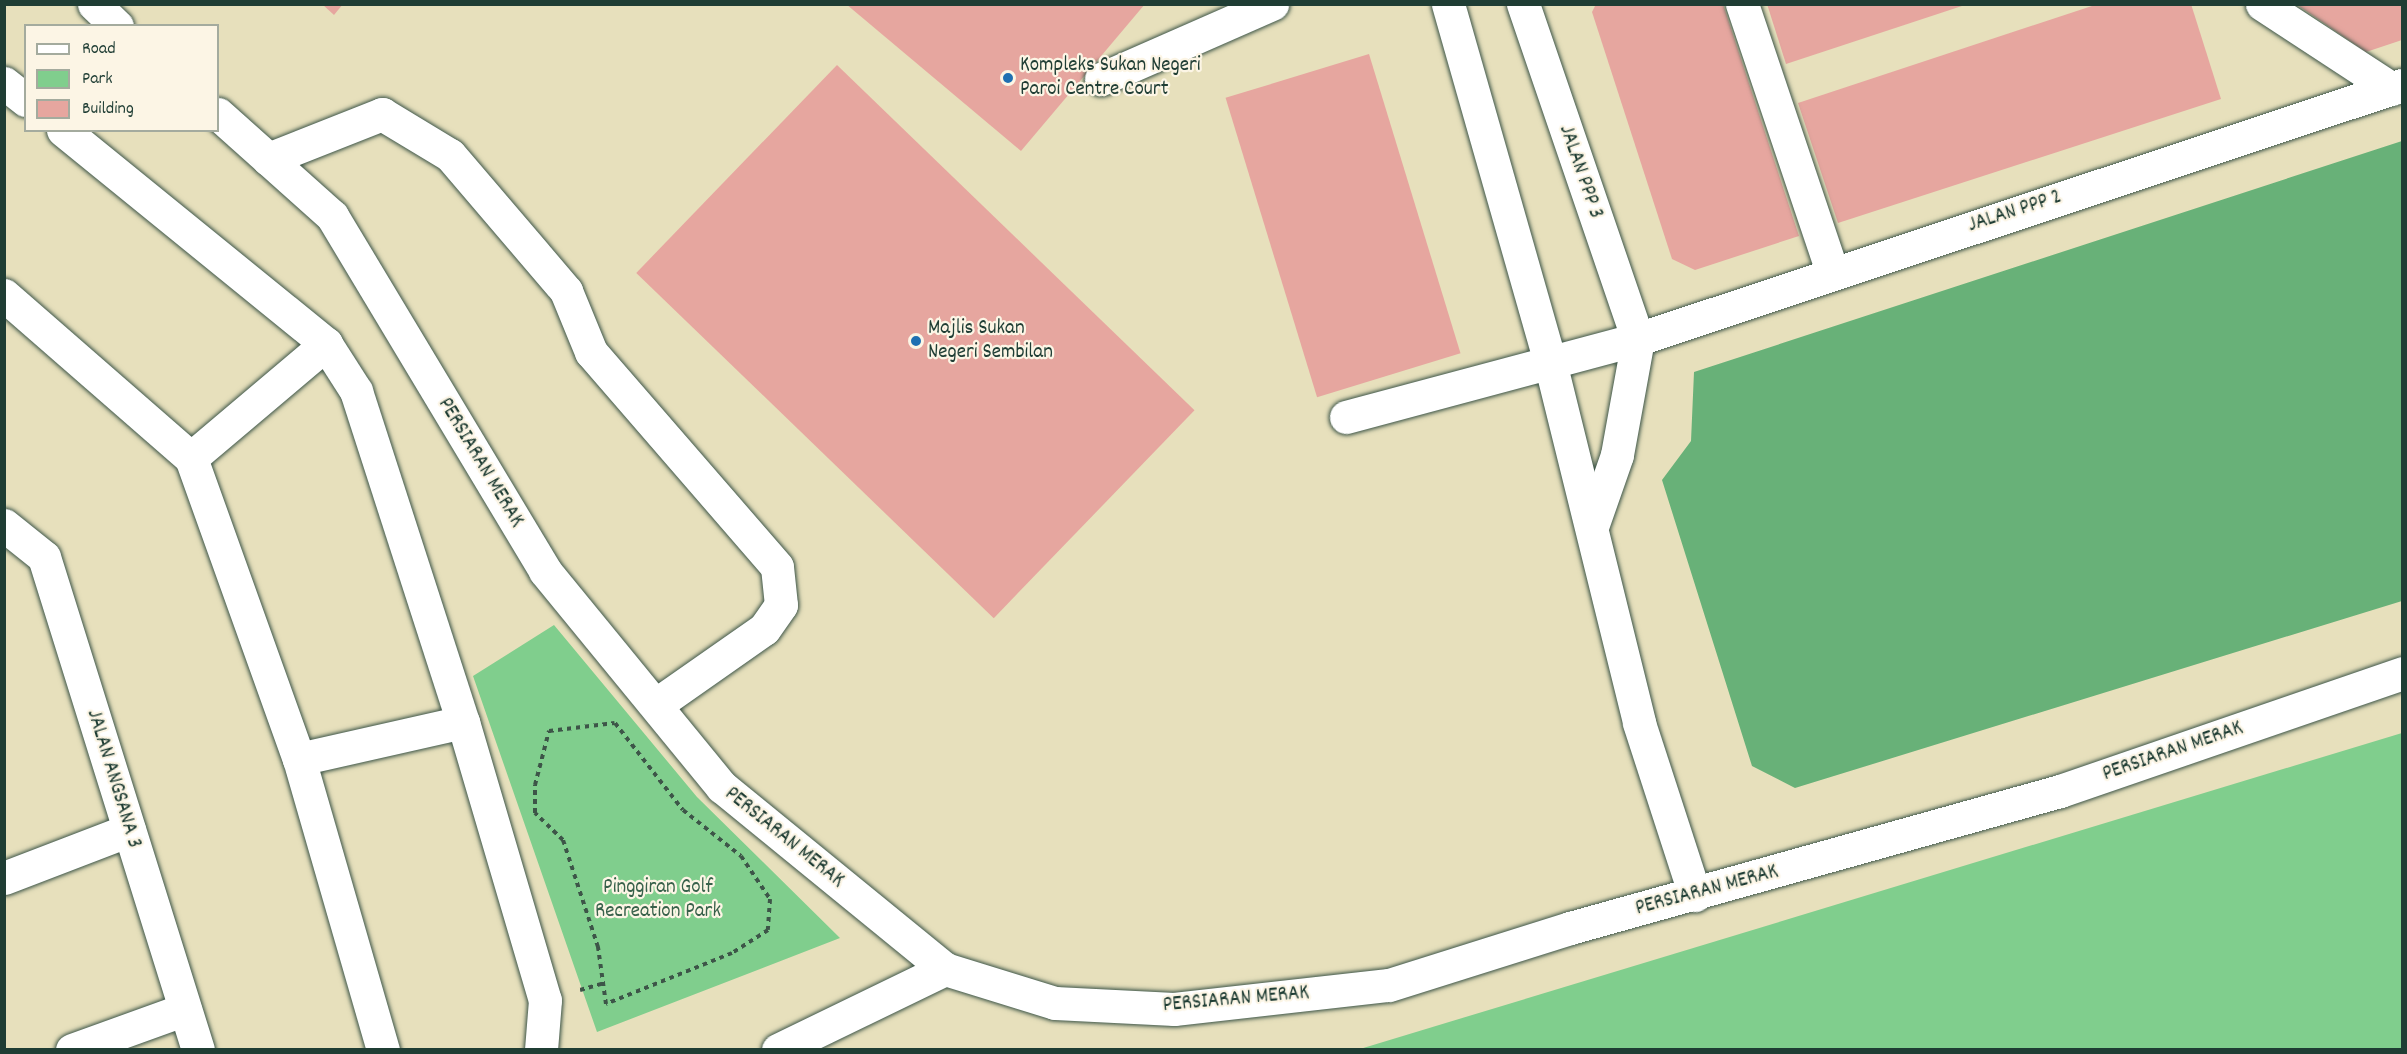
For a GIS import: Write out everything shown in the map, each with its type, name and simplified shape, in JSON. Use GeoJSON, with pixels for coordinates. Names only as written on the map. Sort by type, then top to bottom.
{"type":"FeatureCollection","features":[{"type":"Feature","properties":{"kind":"street"},"geometry":{"type":"LineString","coordinates":[[94,4],[115,24]]}},
{"type":"Feature","properties":{"kind":"street"},"geometry":{"type":"LineString","coordinates":[[1101,79],[1272,4]]}},
{"type":"Feature","properties":{"kind":"street"},"geometry":{"type":"LineString","coordinates":[[1449,4],[1549,358],[1593,524],[1639,723],[1695,895]]}},
{"type":"Feature","properties":{"kind":"street","name":"JALAN PPP 3"},"geometry":{"type":"LineString","coordinates":[[1523,4],[1638,339]]}},
{"type":"Feature","properties":{"kind":"street"},"geometry":{"type":"LineString","coordinates":[[1742,4],[1832,272]]}},
{"type":"Feature","properties":{"kind":"street"},"geometry":{"type":"LineString","coordinates":[[2262,4],[2397,87]]}},
{"type":"Feature","properties":{"kind":"street"},"geometry":{"type":"LineString","coordinates":[[4,83],[24,98]]}},
{"type":"Feature","properties":{"kind":"street","name":"JALAN PPP 2"},"geometry":{"type":"LineString","coordinates":[[1346,417],[1549,358],[1638,339],[1832,272],[2397,87]]}},
{"type":"Feature","properties":{"kind":"street"},"geometry":{"type":"LineString","coordinates":[[268,159],[382,114],[450,155],[566,291],[591,352],[777,567],[781,605],[764,628],[657,704]]}},
{"type":"Feature","properties":{"kind":"street","name":"PERSIARAN MERAK"},"geometry":{"type":"LineString","coordinates":[[219,115],[332,216],[545,571],[657,704],[722,787],[945,969],[1055,1003],[1174,1009],[1389,985],[2060,791],[2403,673]]}},
{"type":"Feature","properties":{"kind":"street"},"geometry":{"type":"LineString","coordinates":[[65,132],[326,344],[356,392],[463,722],[545,1000],[542,1050]]}},
{"type":"Feature","properties":{"kind":"street"},"geometry":{"type":"LineString","coordinates":[[4,295],[190,458],[299,759],[383,1050]]}},
{"type":"Feature","properties":{"kind":"street"},"geometry":{"type":"LineString","coordinates":[[1593,524],[1617,455],[1638,339]]}},
{"type":"Feature","properties":{"kind":"street"},"geometry":{"type":"LineString","coordinates":[[190,458],[326,344]]}},
{"type":"Feature","properties":{"kind":"street","name":"JALAN ANGSANA 3"},"geometry":{"type":"LineString","coordinates":[[4,525],[44,557],[198,1050]]}},
{"type":"Feature","properties":{"kind":"street"},"geometry":{"type":"LineString","coordinates":[[299,759],[463,722]]}},
{"type":"Feature","properties":{"kind":"street"},"geometry":{"type":"LineString","coordinates":[[4,878],[129,830]]}},
{"type":"Feature","properties":{"kind":"street"},"geometry":{"type":"LineString","coordinates":[[778,1050],[945,969]]}},
{"type":"Feature","properties":{"kind":"street"},"geometry":{"type":"LineString","coordinates":[[72,1050],[185,1009]]}},
{"type":"Feature","properties":{"kind":"path"},"geometry":{"type":"LineString","coordinates":[[615,723],[683,810],[741,856],[770,899],[768,930],[732,954],[606,1004],[595,936],[563,840],[535,813],[535,785],[549,730],[615,723]]}},
{"type":"Feature","properties":{"kind":"green space"},"geometry":{"type":"Polygon","coordinates":[[[2402,141],[2402,601],[1795,788],[1752,766],[1662,480],[1691,441],[1694,372],[2402,141]]]}},
{"type":"Feature","properties":{"kind":"green space","name":"Pinggiran Golf Recreation Park"},"geometry":{"type":"Polygon","coordinates":[[[554,625],[697,797],[840,938],[597,1032],[473,676],[554,625]]]}},
{"type":"Feature","properties":{"kind":"green space"},"geometry":{"type":"Polygon","coordinates":[[[2402,733],[2402,1049],[1360,1049],[2402,733]]]}},
{"type":"Feature","properties":{"kind":"building"},"geometry":{"type":"Polygon","coordinates":[[[322,4],[343,4],[334,15],[322,4]]]}},
{"type":"Feature","properties":{"kind":"building","name":"Kompleks Sukan Negeri Paroi Centre Court"},"geometry":{"type":"Polygon","coordinates":[[[846,4],[1145,4],[1021,151],[846,4]]]}},
{"type":"Feature","properties":{"kind":"building"},"geometry":{"type":"Polygon","coordinates":[[[1596,4],[1723,4],[1799,236],[1695,270],[1672,259],[1592,12],[1596,4]]]}},
{"type":"Feature","properties":{"kind":"building"},"geometry":{"type":"Polygon","coordinates":[[[1767,4],[1965,4],[1965,5],[1786,64],[1767,4]]]}},
{"type":"Feature","properties":{"kind":"building"},"geometry":{"type":"Polygon","coordinates":[[[2098,4],[2191,4],[2221,99],[1838,223],[1798,103],[2098,4]]]}},
{"type":"Feature","properties":{"kind":"building"},"geometry":{"type":"Polygon","coordinates":[[[2296,4],[2402,4],[2402,40],[2366,52],[2296,4]]]}},
{"type":"Feature","properties":{"kind":"building"},"geometry":{"type":"Polygon","coordinates":[[[1369,54],[1461,353],[1317,397],[1226,98],[1369,54]]]}},
{"type":"Feature","properties":{"kind":"building","name":"Majlis Sukan Negeri Sembilan"},"geometry":{"type":"Polygon","coordinates":[[[837,65],[1195,410],[994,618],[636,273],[837,65]]]}},
{"type":"Feature","properties":{"kind":"place","name":"Kompleks Sukan Negeri Paroi Centre Court"},"geometry":{"type":"Point","coordinates":[1008,78]}},
{"type":"Feature","properties":{"kind":"place","name":"Majlis Sukan Negeri Sembilan"},"geometry":{"type":"Point","coordinates":[916,341]}}]}
